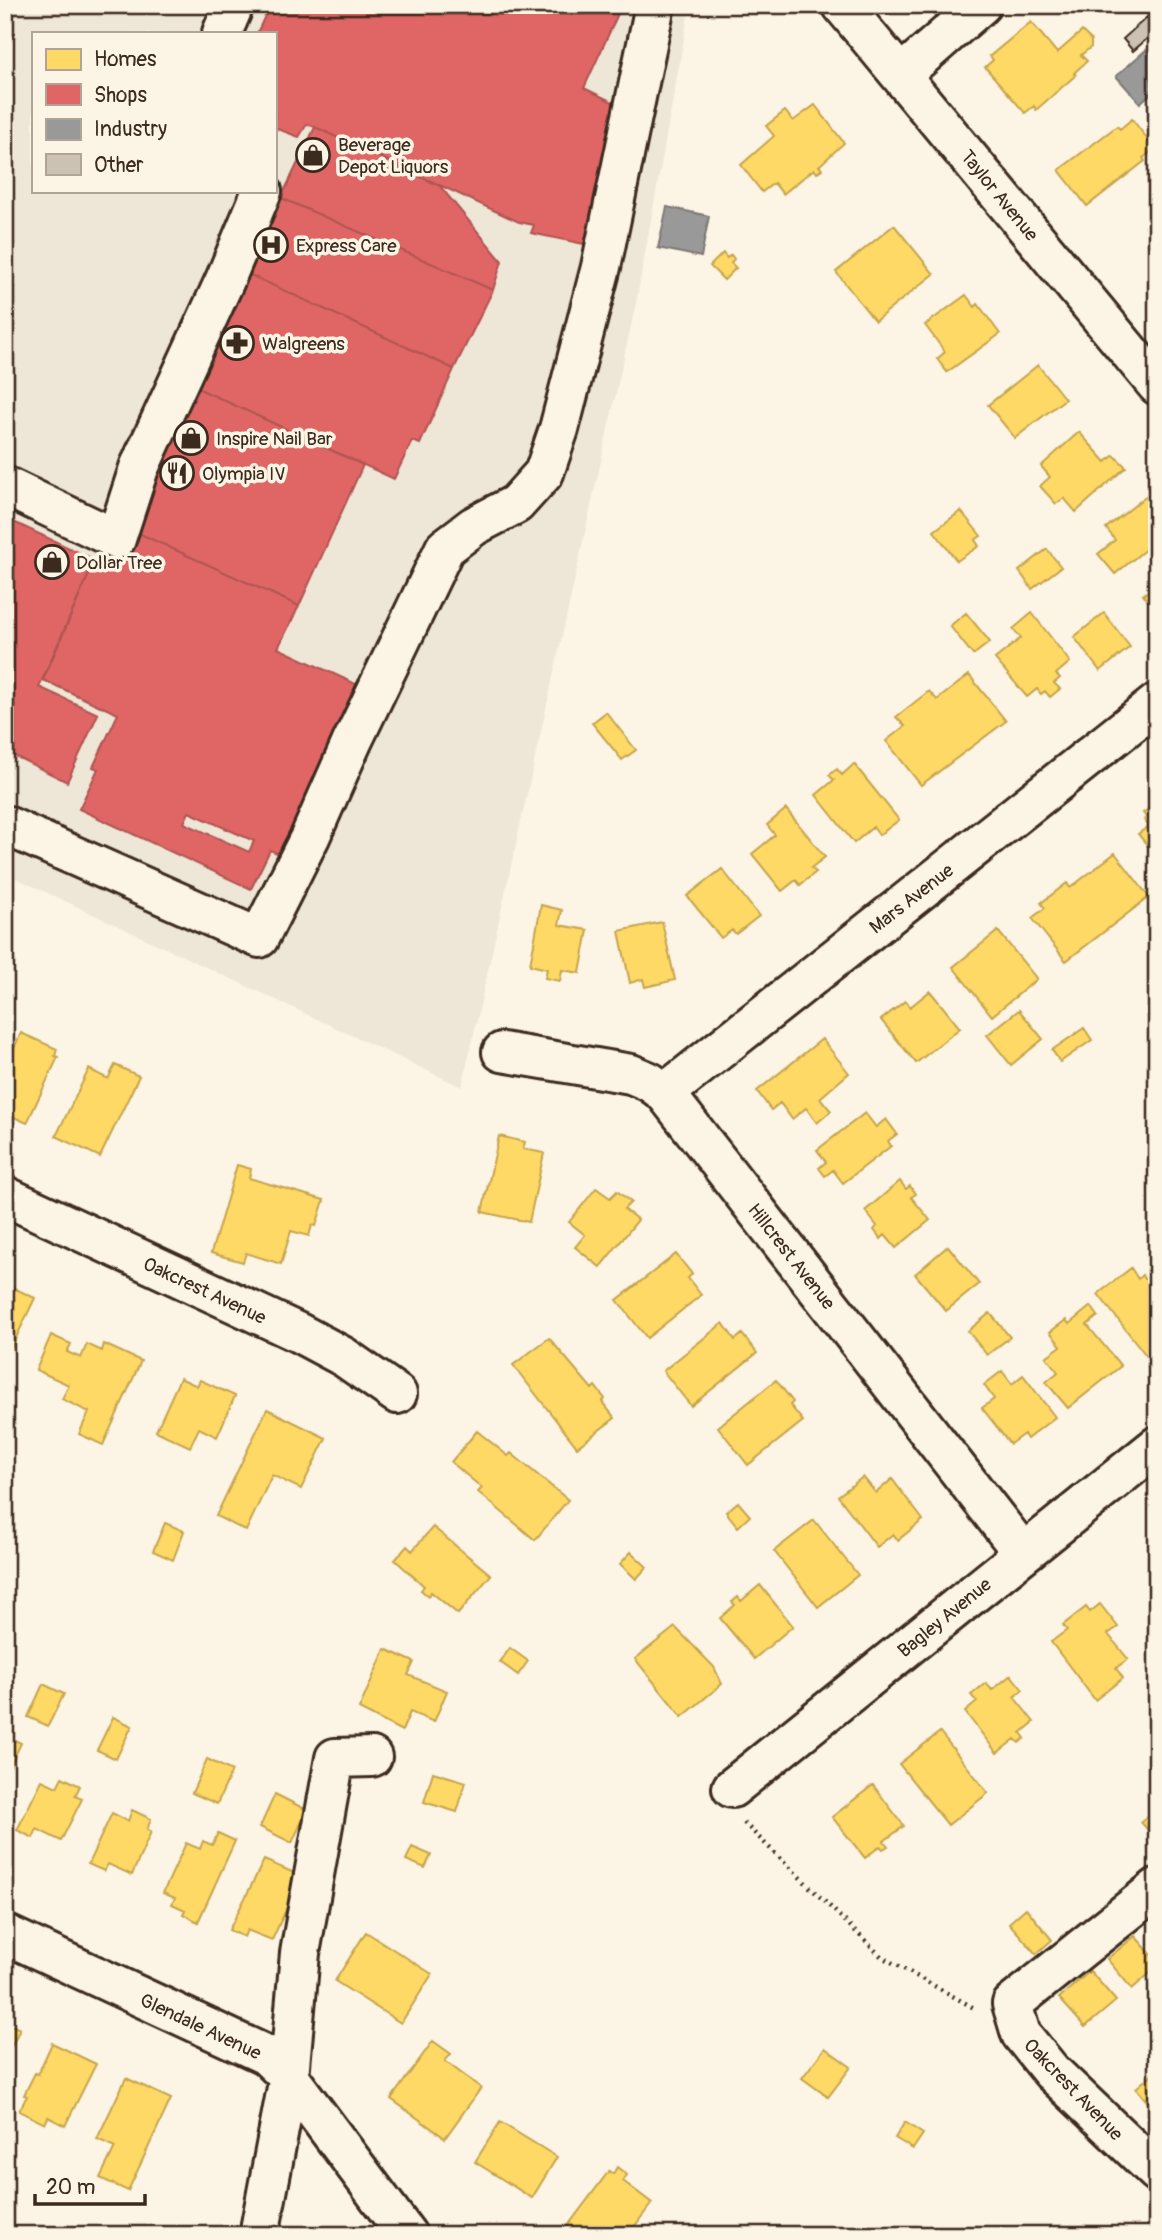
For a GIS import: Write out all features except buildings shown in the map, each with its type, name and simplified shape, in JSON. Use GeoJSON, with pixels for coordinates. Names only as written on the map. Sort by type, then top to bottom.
{"type":"FeatureCollection","features":[{"type":"Feature","properties":{"kind":"street"},"geometry":{"type":"LineString","coordinates":[[222,32],[234,5]]}},
{"type":"Feature","properties":{"kind":"street"},"geometry":{"type":"LineString","coordinates":[[5,825],[258,938],[310,837],[352,742],[445,548],[474,526],[516,505],[544,474],[559,429],[601,267],[655,5]]}},
{"type":"Feature","properties":{"kind":"street","name":"Taylor Avenue"},"geometry":{"type":"LineString","coordinates":[[842,5],[1155,381]]}},
{"type":"Feature","properties":{"kind":"street"},"geometry":{"type":"LineString","coordinates":[[901,75],[982,5]]}},
{"type":"Feature","properties":{"kind":"street"},"geometry":{"type":"LineString","coordinates":[[5,486],[116,538],[139,468],[210,314],[262,192]]}},
{"type":"Feature","properties":{"kind":"street","name":"Mars Avenue"},"geometry":{"type":"LineString","coordinates":[[665,1093],[1157,703]]}},
{"type":"Feature","properties":{"kind":"street","name":"Hillcrest Avenue"},"geometry":{"type":"LineString","coordinates":[[502,1052],[631,1074],[650,1082],[665,1093],[1023,1553]]}},
{"type":"Feature","properties":{"kind":"street","name":"Oakcrest Avenue"},"geometry":{"type":"LineString","coordinates":[[5,1196],[299,1334],[344,1357],[397,1394]]}},
{"type":"Feature","properties":{"kind":"street","name":"Bagley Avenue"},"geometry":{"type":"LineString","coordinates":[[733,1788],[1157,1446]]}},
{"type":"Feature","properties":{"kind":"street"},"geometry":{"type":"LineString","coordinates":[[259,2235],[289,2077],[300,1953],[335,1758],[372,1757]]}},
{"type":"Feature","properties":{"kind":"street"},"geometry":{"type":"LineString","coordinates":[[1021,2034],[1012,2004],[1157,1888]]}},
{"type":"Feature","properties":{"kind":"street","name":"Glendale Avenue"},"geometry":{"type":"LineString","coordinates":[[5,1934],[266,2055],[289,2077],[407,2235]]}},
{"type":"Feature","properties":{"kind":"street","name":"Oakcrest Avenue"},"geometry":{"type":"LineString","coordinates":[[1021,2034],[1051,2071],[1157,2172]]}},
{"type":"Feature","properties":{"kind":"path"},"geometry":{"type":"LineString","coordinates":[[733,1788],[735,1815],[882,1957],[1021,2034]]}},
{"type":"Feature","properties":{"kind":"shaded area"},"geometry":{"type":"Polygon","coordinates":[[[5,5],[690,5],[636,303],[462,1087],[5,873],[5,5]]]}},
{"type":"Feature","properties":{"kind":"place","name":"Beverage Depot Liquors"},"geometry":{"type":"Point","coordinates":[313,155]}},
{"type":"Feature","properties":{"kind":"place","name":"Express Care"},"geometry":{"type":"Point","coordinates":[271,245]}},
{"type":"Feature","properties":{"kind":"place","name":"Walgreens"},"geometry":{"type":"Point","coordinates":[237,343]}},
{"type":"Feature","properties":{"kind":"place","name":"Inspire Nail Bar"},"geometry":{"type":"Point","coordinates":[191,438]}},
{"type":"Feature","properties":{"kind":"place","name":"Olympia IV"},"geometry":{"type":"Point","coordinates":[177,473]}},
{"type":"Feature","properties":{"kind":"place","name":"Dollar Tree"},"geometry":{"type":"Point","coordinates":[52,562]}}]}
